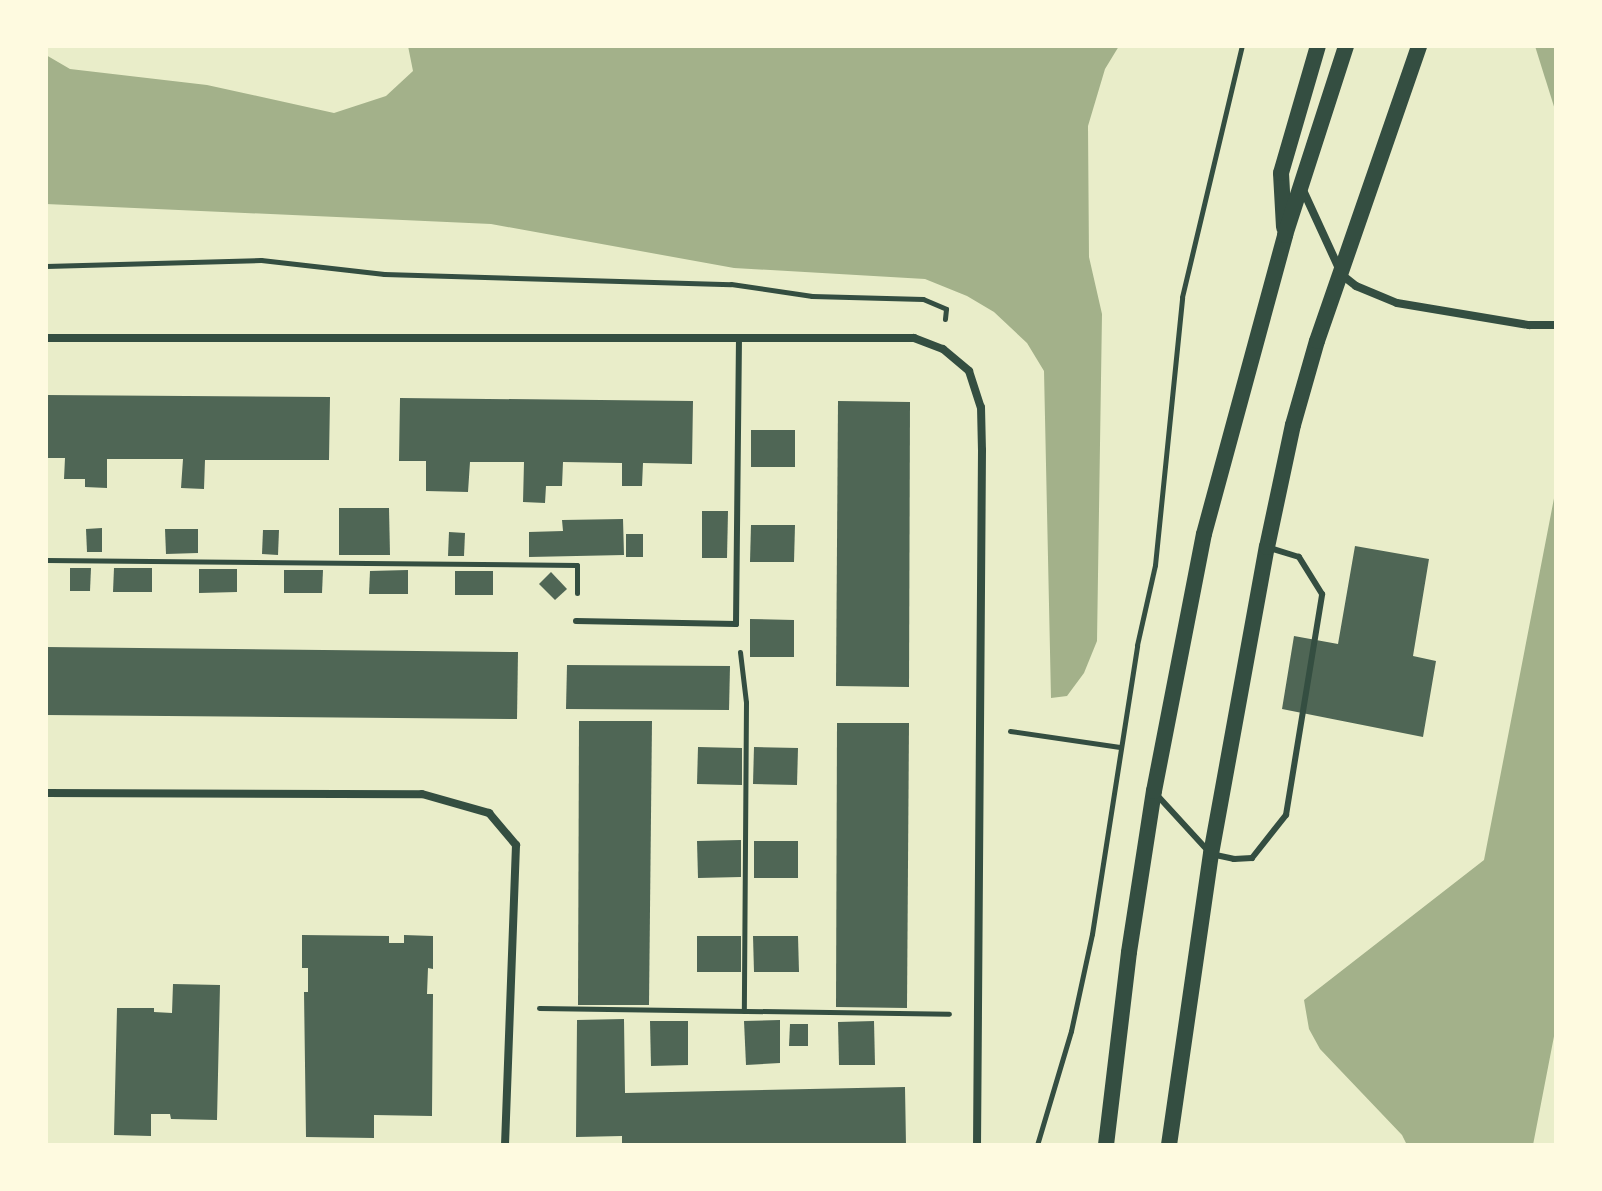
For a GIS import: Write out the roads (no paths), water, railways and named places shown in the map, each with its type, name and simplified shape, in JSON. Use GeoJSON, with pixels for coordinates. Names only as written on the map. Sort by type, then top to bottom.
{"type":"FeatureCollection","features":[{"type":"Feature","properties":{"kind":"main road"},"geometry":{"type":"LineString","coordinates":[[1285,235],[1281,173],[1318,46]]}},
{"type":"Feature","properties":{"kind":"main road"},"geometry":{"type":"LineString","coordinates":[[1106,1145],[1129,952],[1154,791],[1204,534],[1285,235],[1346,46]]}},
{"type":"Feature","properties":{"kind":"main road"},"geometry":{"type":"LineString","coordinates":[[1169,1145],[1211,854],[1267,547],[1307,369],[1419,46]]}},
{"type":"Feature","properties":{"kind":"street"},"geometry":{"type":"LineString","coordinates":[[1302,186],[1342,275],[1356,286],[1397,303],[1529,325],[1556,325]]}},
{"type":"Feature","properties":{"kind":"street"},"geometry":{"type":"LineString","coordinates":[[46,338],[914,338],[943,349],[969,371],[981,407],[977,1145]]}},
{"type":"Feature","properties":{"kind":"street"},"geometry":{"type":"LineString","coordinates":[[46,793],[422,794],[489,813],[516,845],[505,1145]]}},
{"type":"Feature","properties":{"kind":"lane"},"geometry":{"type":"LineString","coordinates":[[576,621],[736,624],[739,338]]}},
{"type":"Feature","properties":{"kind":"lane"},"geometry":{"type":"LineString","coordinates":[[1154,791],[1211,854],[1252,858],[1286,815],[1322,594],[1299,557],[1267,547]]}}]}
